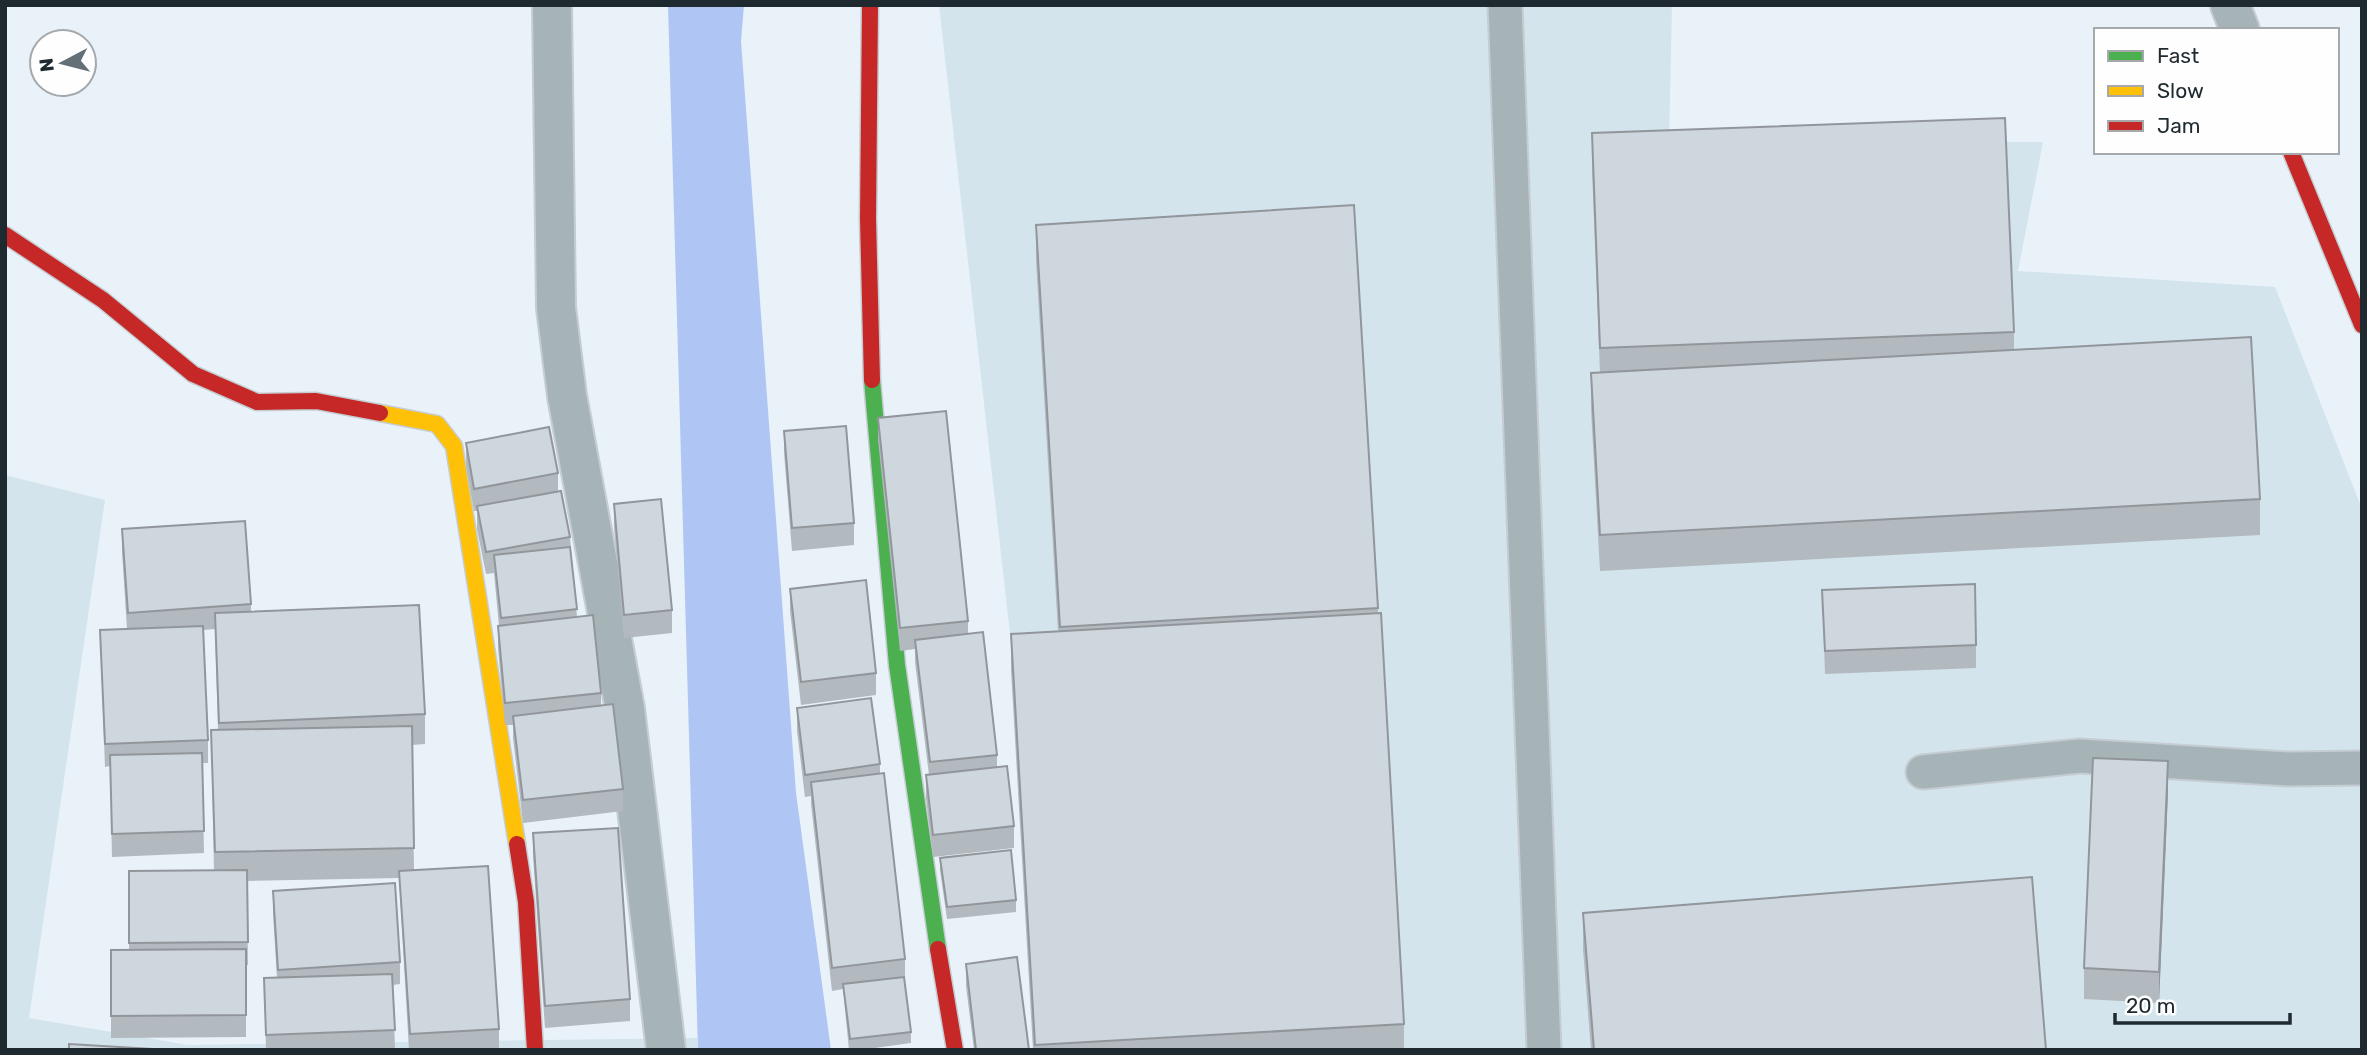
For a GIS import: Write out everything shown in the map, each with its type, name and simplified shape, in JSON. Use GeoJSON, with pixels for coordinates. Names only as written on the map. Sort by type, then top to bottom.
{"type":"FeatureCollection","features":[{"type":"Feature","properties":{"kind":"street"},"geometry":{"type":"LineString","coordinates":[[552,5],[556,308],[567,396],[625,709],[666,1050]]}},
{"type":"Feature","properties":{"kind":"street"},"geometry":{"type":"LineString","coordinates":[[870,5],[867,240],[875,431],[896,664],[929,904],[955,1050]]}},
{"type":"Feature","properties":{"kind":"street"},"geometry":{"type":"LineString","coordinates":[[2230,5],[2240,28]]}},
{"type":"Feature","properties":{"kind":"street"},"geometry":{"type":"LineString","coordinates":[[2292,154],[2360,317]]}},
{"type":"Feature","properties":{"kind":"street"},"geometry":{"type":"LineString","coordinates":[[5,235],[32,250],[103,300],[193,374],[257,402],[316,401],[437,424],[454,446],[526,902],[535,1050]]}},
{"type":"Feature","properties":{"kind":"lane"},"geometry":{"type":"LineString","coordinates":[[1506,5],[1544,1050]]}},
{"type":"Feature","properties":{"kind":"lane"},"geometry":{"type":"LineString","coordinates":[[1923,772],[2080,755],[2289,769],[2362,768]]}},
{"type":"Feature","properties":{"kind":"shaded area"},"geometry":{"type":"Polygon","coordinates":[[[939,5],[1672,5],[1669,141],[2043,142],[2018,271],[2275,287],[2362,509],[2362,1050],[1057,1050],[939,5]]]}},
{"type":"Feature","properties":{"kind":"shaded area"},"geometry":{"type":"Polygon","coordinates":[[[5,475],[105,500],[29,1018],[188,1045],[697,1038],[698,1050],[5,1050],[5,475]]]}},
{"type":"Feature","properties":{"kind":"water"},"geometry":{"type":"Polygon","coordinates":[[[668,5],[744,5],[741,41],[796,793],[831,1050],[698,1050],[668,5]]]}},
{"type":"Feature","properties":{"kind":"building"},"geometry":{"type":"Polygon","coordinates":[[[2005,118],[2014,332],[1600,348],[1592,133],[2005,118]]]}},
{"type":"Feature","properties":{"kind":"building"},"geometry":{"type":"Polygon","coordinates":[[[1354,205],[1378,608],[1060,627],[1036,225],[1354,205]]]}},
{"type":"Feature","properties":{"kind":"building"},"geometry":{"type":"Polygon","coordinates":[[[2251,337],[2260,499],[1600,535],[1591,373],[2251,337]]]}},
{"type":"Feature","properties":{"kind":"building"},"geometry":{"type":"Polygon","coordinates":[[[946,411],[968,621],[900,628],[878,418],[946,411]]]}},
{"type":"Feature","properties":{"kind":"building"},"geometry":{"type":"Polygon","coordinates":[[[846,426],[854,523],[792,528],[784,431],[846,426]]]}},
{"type":"Feature","properties":{"kind":"building"},"geometry":{"type":"Polygon","coordinates":[[[549,427],[558,473],[474,489],[466,443],[549,427]]]}},
{"type":"Feature","properties":{"kind":"building"},"geometry":{"type":"Polygon","coordinates":[[[561,491],[570,537],[486,552],[477,506],[561,491]]]}},
{"type":"Feature","properties":{"kind":"building"},"geometry":{"type":"Polygon","coordinates":[[[661,499],[672,610],[624,615],[614,504],[661,499]]]}},
{"type":"Feature","properties":{"kind":"building"},"geometry":{"type":"Polygon","coordinates":[[[245,521],[251,604],[128,613],[122,529],[245,521]]]}},
{"type":"Feature","properties":{"kind":"building"},"geometry":{"type":"Polygon","coordinates":[[[570,547],[577,609],[501,618],[494,555],[570,547]]]}},
{"type":"Feature","properties":{"kind":"building"},"geometry":{"type":"Polygon","coordinates":[[[866,580],[876,673],[801,682],[790,589],[866,580]]]}},
{"type":"Feature","properties":{"kind":"building"},"geometry":{"type":"Polygon","coordinates":[[[1975,584],[1976,645],[1825,651],[1822,590],[1975,584]]]}},
{"type":"Feature","properties":{"kind":"building"},"geometry":{"type":"Polygon","coordinates":[[[419,605],[425,714],[219,723],[215,613],[419,605]]]}},
{"type":"Feature","properties":{"kind":"building"},"geometry":{"type":"Polygon","coordinates":[[[1381,613],[1404,1024],[1035,1045],[1011,634],[1381,613]]]}},
{"type":"Feature","properties":{"kind":"building"},"geometry":{"type":"Polygon","coordinates":[[[593,615],[601,693],[505,703],[498,626],[593,615]]]}},
{"type":"Feature","properties":{"kind":"building"},"geometry":{"type":"Polygon","coordinates":[[[203,626],[208,740],[105,744],[100,630],[203,626]]]}},
{"type":"Feature","properties":{"kind":"building"},"geometry":{"type":"Polygon","coordinates":[[[983,632],[997,755],[930,762],[915,640],[983,632]]]}},
{"type":"Feature","properties":{"kind":"building"},"geometry":{"type":"Polygon","coordinates":[[[871,698],[880,764],[805,775],[797,708],[871,698]]]}},
{"type":"Feature","properties":{"kind":"building"},"geometry":{"type":"Polygon","coordinates":[[[613,704],[623,789],[523,800],[513,716],[613,704]]]}},
{"type":"Feature","properties":{"kind":"building"},"geometry":{"type":"Polygon","coordinates":[[[412,726],[414,848],[215,852],[211,730],[412,726]]]}},
{"type":"Feature","properties":{"kind":"building"},"geometry":{"type":"Polygon","coordinates":[[[202,753],[204,831],[112,834],[110,755],[202,753]]]}},
{"type":"Feature","properties":{"kind":"building"},"geometry":{"type":"Polygon","coordinates":[[[2093,758],[2168,761],[2159,972],[2084,968],[2093,758]]]}},
{"type":"Feature","properties":{"kind":"building"},"geometry":{"type":"Polygon","coordinates":[[[1007,766],[1014,826],[933,835],[926,775],[1007,766]]]}},
{"type":"Feature","properties":{"kind":"building"},"geometry":{"type":"Polygon","coordinates":[[[884,773],[905,959],[832,968],[811,782],[884,773]]]}},
{"type":"Feature","properties":{"kind":"building"},"geometry":{"type":"Polygon","coordinates":[[[618,828],[630,999],[545,1006],[533,833],[618,828]]]}},
{"type":"Feature","properties":{"kind":"building"},"geometry":{"type":"Polygon","coordinates":[[[1011,850],[1016,900],[947,907],[940,858],[1011,850]]]}},
{"type":"Feature","properties":{"kind":"building"},"geometry":{"type":"Polygon","coordinates":[[[488,866],[499,1029],[410,1034],[399,871],[488,866]]]}},
{"type":"Feature","properties":{"kind":"building"},"geometry":{"type":"Polygon","coordinates":[[[247,870],[248,942],[129,943],[129,871],[247,870]]]}},
{"type":"Feature","properties":{"kind":"building"},"geometry":{"type":"Polygon","coordinates":[[[2032,877],[2046,1050],[1594,1050],[1583,913],[2032,877]]]}},
{"type":"Feature","properties":{"kind":"building"},"geometry":{"type":"Polygon","coordinates":[[[395,883],[400,962],[278,970],[273,891],[395,883]]]}},
{"type":"Feature","properties":{"kind":"building"},"geometry":{"type":"Polygon","coordinates":[[[246,949],[246,1015],[111,1016],[111,950],[246,949]]]}},
{"type":"Feature","properties":{"kind":"building"},"geometry":{"type":"Polygon","coordinates":[[[1017,957],[1029,1050],[976,1050],[966,964],[1017,957]]]}},
{"type":"Feature","properties":{"kind":"building"},"geometry":{"type":"Polygon","coordinates":[[[392,974],[395,1030],[266,1035],[264,978],[392,974]]]}},
{"type":"Feature","properties":{"kind":"building"},"geometry":{"type":"Polygon","coordinates":[[[904,977],[911,1032],[850,1039],[843,984],[904,977]]]}},
{"type":"Feature","properties":{"kind":"building"},"geometry":{"type":"Polygon","coordinates":[[[69,1044],[170,1050],[69,1050],[69,1044]]]}},
{"type":"Feature","properties":{"kind":"traffic: fast"},"geometry":{"type":"LineString","coordinates":[[872,380],[897,665],[938,949]]}},
{"type":"Feature","properties":{"kind":"traffic: slow"},"geometry":{"type":"LineString","coordinates":[[380,413],[437,424],[454,446],[517,844]]}},
{"type":"Feature","properties":{"kind":"traffic: jam"},"geometry":{"type":"LineString","coordinates":[[870,5],[868,219],[872,380]]}},
{"type":"Feature","properties":{"kind":"traffic: jam"},"geometry":{"type":"LineString","coordinates":[[2292,154],[2362,325]]}},
{"type":"Feature","properties":{"kind":"traffic: jam"},"geometry":{"type":"LineString","coordinates":[[5,235],[103,300],[193,374],[257,402],[316,401],[380,413]]}},
{"type":"Feature","properties":{"kind":"traffic: jam"},"geometry":{"type":"LineString","coordinates":[[517,844],[526,902],[535,1050]]}},
{"type":"Feature","properties":{"kind":"traffic: jam"},"geometry":{"type":"LineString","coordinates":[[938,949],[955,1050]]}}]}
